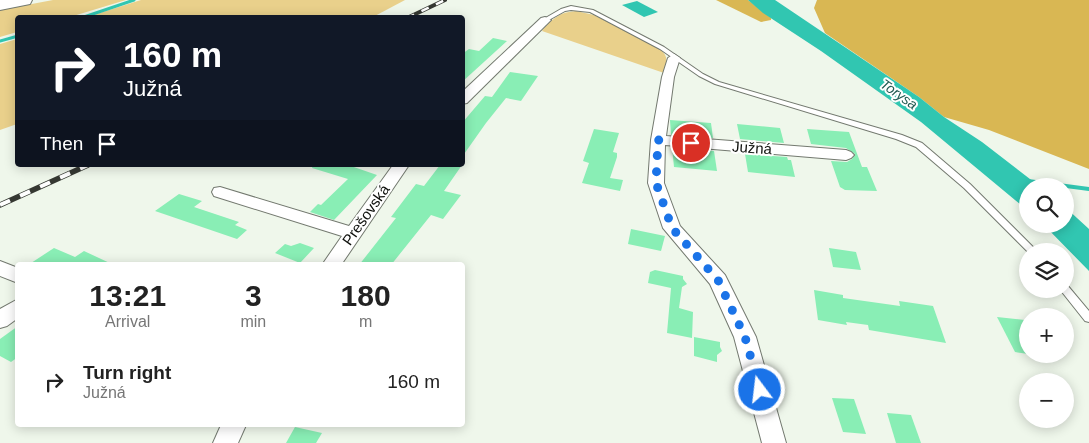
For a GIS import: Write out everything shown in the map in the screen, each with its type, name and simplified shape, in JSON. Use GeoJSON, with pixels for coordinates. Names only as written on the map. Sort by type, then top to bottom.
{"type":"FeatureCollection","features":[{"type":"Feature","properties":{"kind":"main road"},"geometry":{"type":"LineString","coordinates":[[0,4],[24,0]]}},
{"type":"Feature","properties":{"kind":"street"},"geometry":{"type":"LineString","coordinates":[[465,97],[545,20]]}},
{"type":"Feature","properties":{"kind":"street"},"geometry":{"type":"LineString","coordinates":[[674,58],[668,78],[658,140],[656,183],[672,228],[718,280],[745,337],[774,443]]}},
{"type":"Feature","properties":{"kind":"street","name":"Južná"},"geometry":{"type":"LineString","coordinates":[[658,140],[846,155]]}},
{"type":"Feature","properties":{"kind":"street","name":"Prešovská"},"geometry":{"type":"LineString","coordinates":[[334,262],[352,233],[400,167]]}},
{"type":"Feature","properties":{"kind":"street"},"geometry":{"type":"LineString","coordinates":[[220,192],[352,233]]}},
{"type":"Feature","properties":{"kind":"street"},"geometry":{"type":"LineString","coordinates":[[0,268],[15,275]]}},
{"type":"Feature","properties":{"kind":"street"},"geometry":{"type":"LineString","coordinates":[[0,320],[15,310]]}},
{"type":"Feature","properties":{"kind":"street"},"geometry":{"type":"LineString","coordinates":[[225,443],[233,427]]}},
{"type":"Feature","properties":{"kind":"lane"},"geometry":{"type":"LineString","coordinates":[[545,20],[563,10],[572,8],[591,11],[662,48],[674,58],[717,83],[899,137],[919,145],[967,186],[1024,243]]}},
{"type":"Feature","properties":{"kind":"lane"},"geometry":{"type":"LineString","coordinates":[[1072,298],[1089,318]]}},
{"type":"Feature","properties":{"kind":"shaded area"},"geometry":{"type":"Polygon","coordinates":[[[53,0],[126,0],[77,15],[15,15],[15,33],[0,37],[0,10],[53,0]]]}},
{"type":"Feature","properties":{"kind":"shaded area"},"geometry":{"type":"Polygon","coordinates":[[[141,0],[405,0],[377,15],[93,15],[141,0]]]}},
{"type":"Feature","properties":{"kind":"shaded area"},"geometry":{"type":"Polygon","coordinates":[[[716,0],[748,0],[771,18],[771,20],[761,22],[716,0]]]}},
{"type":"Feature","properties":{"kind":"shaded area"},"geometry":{"type":"Polygon","coordinates":[[[817,0],[1089,0],[1089,169],[989,130],[944,117],[919,97],[825,33],[814,8],[817,0]]]}},
{"type":"Feature","properties":{"kind":"shaded area"},"geometry":{"type":"Polygon","coordinates":[[[576,11],[594,15],[660,49],[665,55],[666,60],[664,73],[542,31],[556,17],[576,11]]]}},
{"type":"Feature","properties":{"kind":"shaded area"},"geometry":{"type":"Polygon","coordinates":[[[15,40],[15,125],[0,130],[0,44],[15,40]]]}},
{"type":"Feature","properties":{"kind":"water","name":"Torysa"},"geometry":{"type":"Polygon","coordinates":[[[748,0],[775,0],[982,142],[1029,178],[1019,178],[1019,203],[921,122],[821,51],[763,13],[748,0]]]}},
{"type":"Feature","properties":{"kind":"water"},"geometry":{"type":"Polygon","coordinates":[[[637,1],[658,12],[644,17],[622,5],[637,1]]]}},
{"type":"Feature","properties":{"kind":"water"},"geometry":{"type":"Polygon","coordinates":[[[1074,215],[1089,229],[1089,271],[1074,256],[1074,243],[1062,243],[1052,233],[1074,233],[1074,215]]]}},
{"type":"Feature","properties":{"kind":"building"},"geometry":{"type":"Polygon","coordinates":[[[493,38],[507,41],[465,79],[465,52],[469,49],[479,51],[493,38]]]}},
{"type":"Feature","properties":{"kind":"building"},"geometry":{"type":"Polygon","coordinates":[[[510,72],[538,76],[521,101],[506,98],[465,153],[465,119],[485,96],[492,97],[510,72]]]}},
{"type":"Feature","properties":{"kind":"building"},"geometry":{"type":"Polygon","coordinates":[[[670,120],[711,123],[713,138],[671,135],[670,120]]]}},
{"type":"Feature","properties":{"kind":"building"},"geometry":{"type":"Polygon","coordinates":[[[737,124],[780,128],[784,143],[740,139],[737,124]]]}},
{"type":"Feature","properties":{"kind":"building"},"geometry":{"type":"Polygon","coordinates":[[[594,129],[619,133],[613,152],[617,153],[617,157],[610,178],[623,180],[620,191],[582,183],[589,163],[583,161],[594,129]]]}},
{"type":"Feature","properties":{"kind":"building"},"geometry":{"type":"Polygon","coordinates":[[[807,129],[849,132],[862,167],[867,167],[877,191],[845,190],[840,187],[831,161],[847,162],[855,154],[846,148],[811,144],[807,129]]]}},
{"type":"Feature","properties":{"kind":"building"},"geometry":{"type":"Polygon","coordinates":[[[672,147],[714,151],[717,171],[674,167],[672,147]]]}},
{"type":"Feature","properties":{"kind":"building"},"geometry":{"type":"Polygon","coordinates":[[[745,154],[787,157],[788,160],[791,160],[795,177],[748,172],[745,154]]]}},
{"type":"Feature","properties":{"kind":"building"},"geometry":{"type":"Polygon","coordinates":[[[354,167],[377,175],[334,220],[310,212],[318,204],[321,205],[348,179],[312,168],[354,167]]]}},
{"type":"Feature","properties":{"kind":"building"},"geometry":{"type":"Polygon","coordinates":[[[438,167],[461,167],[444,191],[461,195],[443,219],[431,215],[393,262],[361,262],[396,218],[391,217],[416,184],[424,186],[438,167]]]}},
{"type":"Feature","properties":{"kind":"building"},"geometry":{"type":"Polygon","coordinates":[[[179,194],[202,201],[194,207],[239,222],[235,225],[247,230],[237,239],[155,211],[179,194]]]}},
{"type":"Feature","properties":{"kind":"building"},"geometry":{"type":"Polygon","coordinates":[[[631,229],[665,236],[661,251],[628,244],[631,229]]]}},
{"type":"Feature","properties":{"kind":"building"},"geometry":{"type":"Polygon","coordinates":[[[300,243],[314,248],[301,262],[275,253],[285,244],[291,246],[300,243]]]}},
{"type":"Feature","properties":{"kind":"building"},"geometry":{"type":"Polygon","coordinates":[[[54,248],[75,257],[84,251],[108,262],[33,262],[54,248]]]}},
{"type":"Feature","properties":{"kind":"building"},"geometry":{"type":"Polygon","coordinates":[[[829,248],[856,252],[861,270],[833,267],[829,248]]]}},
{"type":"Feature","properties":{"kind":"building"},"geometry":{"type":"Polygon","coordinates":[[[655,270],[683,276],[687,284],[682,287],[679,308],[693,312],[692,338],[667,333],[671,288],[648,283],[650,272],[655,270]]]}},
{"type":"Feature","properties":{"kind":"building"},"geometry":{"type":"Polygon","coordinates":[[[814,290],[843,295],[843,298],[900,306],[899,301],[933,306],[946,343],[869,330],[868,325],[846,322],[847,325],[818,320],[814,290]]]}},
{"type":"Feature","properties":{"kind":"building"},"geometry":{"type":"Polygon","coordinates":[[[997,317],[1019,319],[1019,353],[1015,352],[997,317]]]}},
{"type":"Feature","properties":{"kind":"building"},"geometry":{"type":"Polygon","coordinates":[[[15,328],[15,359],[11,362],[0,356],[0,339],[15,328]]]}},
{"type":"Feature","properties":{"kind":"building"},"geometry":{"type":"Polygon","coordinates":[[[694,337],[720,342],[722,351],[717,355],[717,362],[694,356],[694,337]]]}},
{"type":"Feature","properties":{"kind":"building"},"geometry":{"type":"Polygon","coordinates":[[[832,398],[854,399],[866,434],[843,432],[832,398]]]}},
{"type":"Feature","properties":{"kind":"building"},"geometry":{"type":"Polygon","coordinates":[[[887,413],[911,415],[921,443],[896,443],[887,413]]]}},
{"type":"Feature","properties":{"kind":"building"},"geometry":{"type":"Polygon","coordinates":[[[295,427],[322,433],[316,443],[286,443],[295,427]]]}},
{"type":"Feature","properties":{"kind":"waterway"},"geometry":{"type":"LineString","coordinates":[[90,15],[134,0]]}},
{"type":"Feature","properties":{"kind":"waterway"},"geometry":{"type":"LineString","coordinates":[[0,41],[15,37]]}},
{"type":"Feature","properties":{"kind":"waterway"},"geometry":{"type":"LineString","coordinates":[[1074,187],[1089,189]]}},
{"type":"Feature","properties":{"kind":"railway"},"geometry":{"type":"LineString","coordinates":[[413,15],[445,0]]}},
{"type":"Feature","properties":{"kind":"railway"},"geometry":{"type":"LineString","coordinates":[[0,205],[84,167]]}},
{"type":"Feature","properties":{"kind":"route"},"geometry":{"type":"LineString","coordinates":[[691,143],[658,140],[656,183],[672,228],[718,280],[745,337],[760,390]]}}]}
